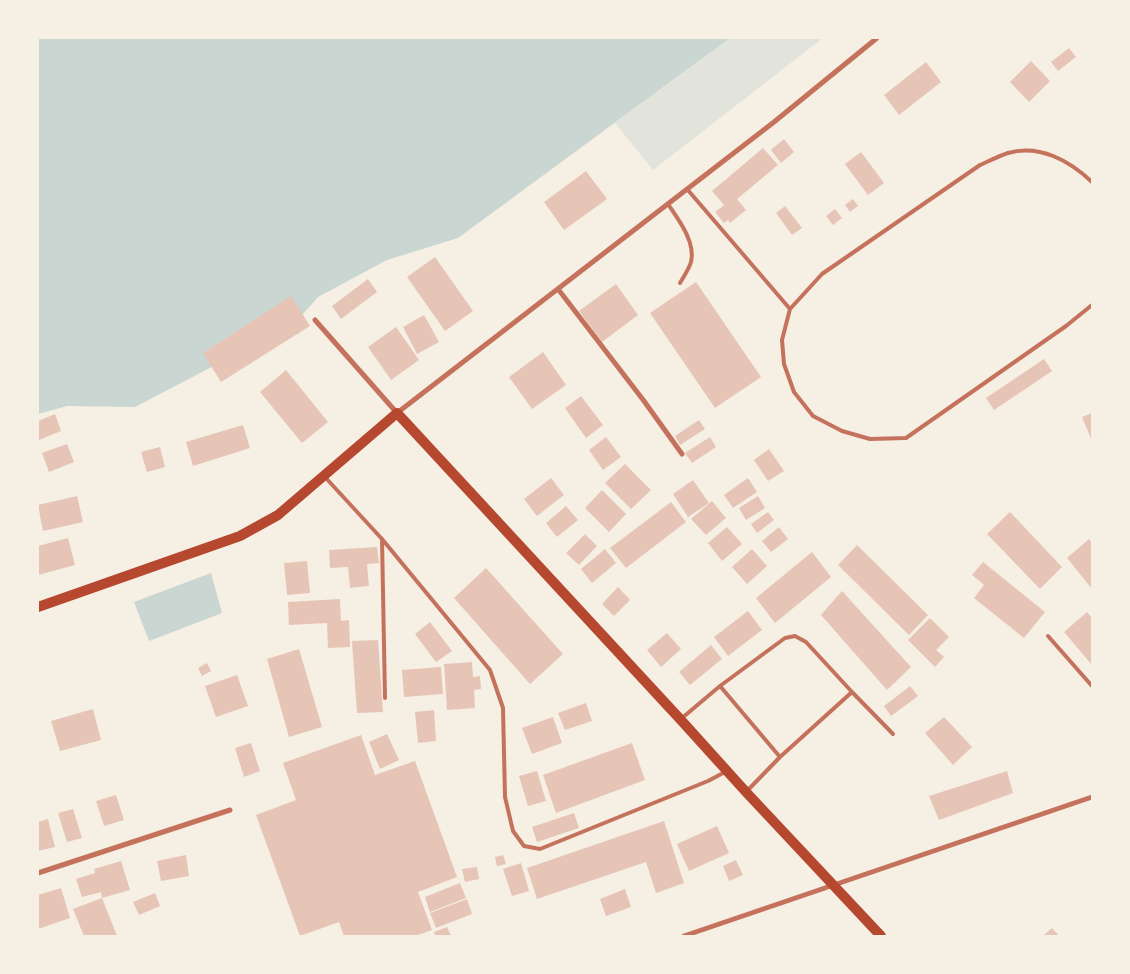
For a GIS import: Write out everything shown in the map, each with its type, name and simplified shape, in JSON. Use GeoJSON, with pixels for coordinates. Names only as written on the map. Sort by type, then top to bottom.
{"type":"FeatureCollection","features":[{"type":"Feature","properties":{"kind":"main road"},"geometry":{"type":"LineString","coordinates":[[38,607],[240,536],[278,515],[397,413],[881,936]]}},
{"type":"Feature","properties":{"kind":"street"},"geometry":{"type":"LineString","coordinates":[[315,320],[397,413],[774,122],[877,38]]}},
{"type":"Feature","properties":{"kind":"street"},"geometry":{"type":"LineString","coordinates":[[558,289],[682,454]]}},
{"type":"Feature","properties":{"kind":"street"},"geometry":{"type":"LineString","coordinates":[[684,936],[1092,797]]}},
{"type":"Feature","properties":{"kind":"street"},"geometry":{"type":"LineString","coordinates":[[38,873],[230,810]]}},
{"type":"Feature","properties":{"kind":"lane"},"geometry":{"type":"LineString","coordinates":[[1092,182],[1080,170],[1060,158],[1045,152],[1023,150],[1008,153],[980,164],[822,274],[790,309],[782,340],[784,364],[794,392],[813,416],[842,431],[870,439],[909,436],[1066,326],[1092,305]]}},
{"type":"Feature","properties":{"kind":"lane"},"geometry":{"type":"LineString","coordinates":[[687,189],[790,309]]}},
{"type":"Feature","properties":{"kind":"lane"},"geometry":{"type":"LineString","coordinates":[[668,204],[687,232],[692,259],[690,267],[680,283]]}},
{"type":"Feature","properties":{"kind":"lane"},"geometry":{"type":"LineString","coordinates":[[324,476],[382,539],[490,670],[503,708],[505,797],[513,831],[524,846],[540,849],[708,781],[727,771]]}},
{"type":"Feature","properties":{"kind":"lane"},"geometry":{"type":"LineString","coordinates":[[382,539],[385,698]]}},
{"type":"Feature","properties":{"kind":"lane"},"geometry":{"type":"LineString","coordinates":[[680,719],[720,686],[785,638],[795,636],[806,642],[893,734]]}},
{"type":"Feature","properties":{"kind":"lane"},"geometry":{"type":"LineString","coordinates":[[1048,636],[1092,686]]}},
{"type":"Feature","properties":{"kind":"lane"},"geometry":{"type":"LineString","coordinates":[[720,686],[780,757]]}},
{"type":"Feature","properties":{"kind":"lane"},"geometry":{"type":"LineString","coordinates":[[746,792],[780,757],[852,692]]}},
{"type":"Feature","properties":{"kind":"shaded area"},"geometry":{"type":"Polygon","coordinates":[[[38,38],[730,38],[458,238],[387,260],[318,297],[287,332],[248,348],[135,407],[67,406],[38,414],[38,38]]]}},
{"type":"Feature","properties":{"kind":"shaded area"},"geometry":{"type":"Polygon","coordinates":[[[730,38],[823,38],[653,170],[615,123],[730,38]]]}},
{"type":"Feature","properties":{"kind":"shaded area"},"geometry":{"type":"Polygon","coordinates":[[[211,573],[222,613],[149,641],[134,602],[211,573]]]}},
{"type":"Feature","properties":{"kind":"building"},"geometry":{"type":"Polygon","coordinates":[[[1069,48],[1076,57],[1058,71],[1051,62],[1069,48]]]}},
{"type":"Feature","properties":{"kind":"building"},"geometry":{"type":"Polygon","coordinates":[[[1031,61],[1050,81],[1029,102],[1010,82],[1031,61]]]}},
{"type":"Feature","properties":{"kind":"building"},"geometry":{"type":"Polygon","coordinates":[[[926,62],[941,82],[899,115],[884,95],[926,62]]]}},
{"type":"Feature","properties":{"kind":"building"},"geometry":{"type":"Polygon","coordinates":[[[784,139],[794,152],[781,163],[771,150],[784,139]]]}},
{"type":"Feature","properties":{"kind":"building"},"geometry":{"type":"Polygon","coordinates":[[[763,148],[778,165],[737,199],[746,210],[730,223],[728,220],[724,223],[715,212],[724,205],[712,191],[763,148]]]}},
{"type":"Feature","properties":{"kind":"building"},"geometry":{"type":"Polygon","coordinates":[[[861,152],[884,183],[868,195],[845,164],[861,152]]]}},
{"type":"Feature","properties":{"kind":"building"},"geometry":{"type":"Polygon","coordinates":[[[586,171],[607,199],[564,230],[544,202],[586,171]]]}},
{"type":"Feature","properties":{"kind":"building"},"geometry":{"type":"Polygon","coordinates":[[[853,199],[858,206],[850,212],[845,205],[853,199]]]}},
{"type":"Feature","properties":{"kind":"building"},"geometry":{"type":"Polygon","coordinates":[[[785,206],[802,228],[792,235],[776,213],[785,206]]]}},
{"type":"Feature","properties":{"kind":"building"},"geometry":{"type":"Polygon","coordinates":[[[835,209],[842,218],[833,225],[826,216],[835,209]]]}},
{"type":"Feature","properties":{"kind":"building"},"geometry":{"type":"Polygon","coordinates":[[[435,257],[473,311],[445,331],[407,277],[435,257]]]}},
{"type":"Feature","properties":{"kind":"building"},"geometry":{"type":"Polygon","coordinates":[[[368,279],[377,292],[341,319],[332,306],[368,279]]]}},
{"type":"Feature","properties":{"kind":"building"},"geometry":{"type":"Polygon","coordinates":[[[696,282],[761,377],[715,408],[650,313],[696,282]]]}},
{"type":"Feature","properties":{"kind":"building"},"geometry":{"type":"Polygon","coordinates":[[[616,284],[638,315],[602,342],[579,311],[616,284]]]}},
{"type":"Feature","properties":{"kind":"building"},"geometry":{"type":"Polygon","coordinates":[[[291,296],[310,326],[221,382],[203,353],[291,296]]]}},
{"type":"Feature","properties":{"kind":"building"},"geometry":{"type":"Polygon","coordinates":[[[424,315],[439,342],[417,354],[403,327],[424,315]]]}},
{"type":"Feature","properties":{"kind":"building"},"geometry":{"type":"Polygon","coordinates":[[[396,327],[419,360],[391,380],[368,347],[396,327]]]}},
{"type":"Feature","properties":{"kind":"building"},"geometry":{"type":"Polygon","coordinates":[[[543,352],[566,385],[532,409],[509,377],[543,352]]]}},
{"type":"Feature","properties":{"kind":"building"},"geometry":{"type":"Polygon","coordinates":[[[1044,359],[1052,371],[994,410],[986,398],[1044,359]]]}},
{"type":"Feature","properties":{"kind":"building"},"geometry":{"type":"Polygon","coordinates":[[[286,370],[328,422],[302,443],[260,392],[286,370]]]}},
{"type":"Feature","properties":{"kind":"building"},"geometry":{"type":"Polygon","coordinates":[[[581,396],[603,425],[586,438],[565,408],[581,396]]]}},
{"type":"Feature","properties":{"kind":"building"},"geometry":{"type":"Polygon","coordinates":[[[1092,413],[1092,441],[1082,417],[1092,413]]]}},
{"type":"Feature","properties":{"kind":"building"},"geometry":{"type":"Polygon","coordinates":[[[55,414],[61,431],[39,440],[38,421],[55,414]]]}},
{"type":"Feature","properties":{"kind":"building"},"geometry":{"type":"Polygon","coordinates":[[[699,420],[705,429],[680,445],[675,436],[699,420]]]}},
{"type":"Feature","properties":{"kind":"building"},"geometry":{"type":"Polygon","coordinates":[[[243,425],[250,448],[193,466],[186,442],[243,425]]]}},
{"type":"Feature","properties":{"kind":"building"},"geometry":{"type":"Polygon","coordinates":[[[606,437],[621,457],[603,470],[589,450],[606,437]]]}},
{"type":"Feature","properties":{"kind":"building"},"geometry":{"type":"Polygon","coordinates":[[[710,437],[716,447],[692,463],[685,453],[710,437]]]}},
{"type":"Feature","properties":{"kind":"building"},"geometry":{"type":"Polygon","coordinates":[[[67,444],[74,462],[49,472],[42,453],[67,444]]]}},
{"type":"Feature","properties":{"kind":"building"},"geometry":{"type":"Polygon","coordinates":[[[160,447],[165,467],[147,472],[141,452],[160,447]]]}},
{"type":"Feature","properties":{"kind":"building"},"geometry":{"type":"Polygon","coordinates":[[[769,449],[784,471],[768,481],[754,460],[769,449]]]}},
{"type":"Feature","properties":{"kind":"building"},"geometry":{"type":"Polygon","coordinates":[[[625,464],[651,490],[631,509],[605,483],[625,464]]]}},
{"type":"Feature","properties":{"kind":"building"},"geometry":{"type":"Polygon","coordinates":[[[551,478],[564,495],[537,516],[524,499],[551,478]]]}},
{"type":"Feature","properties":{"kind":"building"},"geometry":{"type":"Polygon","coordinates":[[[748,478],[757,492],[733,508],[724,495],[748,478]]]}},
{"type":"Feature","properties":{"kind":"building"},"geometry":{"type":"Polygon","coordinates":[[[693,480],[709,503],[688,517],[673,494],[693,480]]]}},
{"type":"Feature","properties":{"kind":"building"},"geometry":{"type":"Polygon","coordinates":[[[602,490],[626,514],[609,532],[585,508],[602,490]]]}},
{"type":"Feature","properties":{"kind":"building"},"geometry":{"type":"Polygon","coordinates":[[[77,496],[83,522],[43,531],[38,505],[77,496]]]}},
{"type":"Feature","properties":{"kind":"building"},"geometry":{"type":"Polygon","coordinates":[[[758,496],[765,508],[746,520],[739,508],[758,496]]]}},
{"type":"Feature","properties":{"kind":"building"},"geometry":{"type":"Polygon","coordinates":[[[712,501],[726,518],[706,535],[691,519],[712,501]]]}},
{"type":"Feature","properties":{"kind":"building"},"geometry":{"type":"Polygon","coordinates":[[[671,502],[686,522],[626,568],[610,548],[671,502]]]}},
{"type":"Feature","properties":{"kind":"building"},"geometry":{"type":"Polygon","coordinates":[[[566,506],[578,520],[557,537],[546,523],[566,506]]]}},
{"type":"Feature","properties":{"kind":"building"},"geometry":{"type":"Polygon","coordinates":[[[768,512],[774,520],[757,533],[751,524],[768,512]]]}},
{"type":"Feature","properties":{"kind":"building"},"geometry":{"type":"Polygon","coordinates":[[[1010,512],[1062,567],[1040,589],[987,534],[1010,512]]]}},
{"type":"Feature","properties":{"kind":"building"},"geometry":{"type":"Polygon","coordinates":[[[727,527],[742,544],[722,561],[708,543],[727,527]]]}},
{"type":"Feature","properties":{"kind":"building"},"geometry":{"type":"Polygon","coordinates":[[[779,527],[788,539],[771,552],[762,541],[779,527]]]}},
{"type":"Feature","properties":{"kind":"building"},"geometry":{"type":"Polygon","coordinates":[[[585,534],[597,546],[579,565],[566,553],[585,534]]]}},
{"type":"Feature","properties":{"kind":"building"},"geometry":{"type":"Polygon","coordinates":[[[68,538],[75,565],[38,575],[38,546],[68,538]]]}},
{"type":"Feature","properties":{"kind":"building"},"geometry":{"type":"Polygon","coordinates":[[[1089,539],[1092,543],[1092,589],[1067,558],[1089,539]]]}},
{"type":"Feature","properties":{"kind":"building"},"geometry":{"type":"Polygon","coordinates":[[[857,545],[928,615],[909,635],[838,565],[857,545]]]}},
{"type":"Feature","properties":{"kind":"building"},"geometry":{"type":"Polygon","coordinates":[[[377,547],[379,563],[367,564],[369,586],[350,588],[348,567],[330,568],[329,550],[377,547]]]}},
{"type":"Feature","properties":{"kind":"building"},"geometry":{"type":"Polygon","coordinates":[[[605,549],[616,563],[592,583],[581,569],[605,549]]]}},
{"type":"Feature","properties":{"kind":"building"},"geometry":{"type":"Polygon","coordinates":[[[752,549],[767,566],[747,584],[732,567],[752,549]]]}},
{"type":"Feature","properties":{"kind":"building"},"geometry":{"type":"Polygon","coordinates":[[[812,552],[831,577],[775,623],[756,598],[812,552]]]}},
{"type":"Feature","properties":{"kind":"building"},"geometry":{"type":"Polygon","coordinates":[[[307,561],[310,593],[287,595],[284,563],[307,561]]]}},
{"type":"Feature","properties":{"kind":"building"},"geometry":{"type":"Polygon","coordinates":[[[983,562],[1045,612],[1024,638],[974,598],[984,585],[972,575],[983,562]]]}},
{"type":"Feature","properties":{"kind":"building"},"geometry":{"type":"Polygon","coordinates":[[[486,568],[563,654],[530,684],[454,598],[486,568]]]}},
{"type":"Feature","properties":{"kind":"building"},"geometry":{"type":"Polygon","coordinates":[[[618,587],[630,600],[614,616],[602,604],[618,587]]]}},
{"type":"Feature","properties":{"kind":"building"},"geometry":{"type":"Polygon","coordinates":[[[842,591],[911,667],[887,690],[821,615],[842,591]]]}},
{"type":"Feature","properties":{"kind":"building"},"geometry":{"type":"Polygon","coordinates":[[[340,599],[341,621],[349,620],[350,647],[328,648],[327,623],[289,625],[288,602],[340,599]]]}},
{"type":"Feature","properties":{"kind":"building"},"geometry":{"type":"Polygon","coordinates":[[[748,611],[762,630],[728,656],[714,637],[748,611]]]}},
{"type":"Feature","properties":{"kind":"building"},"geometry":{"type":"Polygon","coordinates":[[[1087,612],[1092,618],[1092,665],[1064,632],[1087,612]]]}},
{"type":"Feature","properties":{"kind":"building"},"geometry":{"type":"Polygon","coordinates":[[[930,618],[949,637],[936,650],[944,657],[935,667],[908,640],[930,618]]]}},
{"type":"Feature","properties":{"kind":"building"},"geometry":{"type":"Polygon","coordinates":[[[430,622],[452,651],[436,662],[415,634],[430,622]]]}},
{"type":"Feature","properties":{"kind":"building"},"geometry":{"type":"Polygon","coordinates":[[[667,633],[681,649],[661,667],[647,650],[667,633]]]}},
{"type":"Feature","properties":{"kind":"building"},"geometry":{"type":"Polygon","coordinates":[[[378,640],[383,712],[357,713],[352,641],[378,640]]]}},
{"type":"Feature","properties":{"kind":"building"},"geometry":{"type":"Polygon","coordinates":[[[711,645],[722,659],[690,685],[679,672],[711,645]]]}},
{"type":"Feature","properties":{"kind":"building"},"geometry":{"type":"Polygon","coordinates":[[[299,649],[322,727],[289,737],[267,659],[299,649]]]}},
{"type":"Feature","properties":{"kind":"building"},"geometry":{"type":"Polygon","coordinates":[[[472,662],[473,677],[480,676],[481,689],[474,690],[475,708],[447,710],[444,664],[472,662]]]}},
{"type":"Feature","properties":{"kind":"building"},"geometry":{"type":"Polygon","coordinates":[[[207,663],[211,671],[202,676],[198,668],[207,663]]]}},
{"type":"Feature","properties":{"kind":"building"},"geometry":{"type":"Polygon","coordinates":[[[441,667],[443,694],[404,697],[402,670],[441,667]]]}},
{"type":"Feature","properties":{"kind":"building"},"geometry":{"type":"Polygon","coordinates":[[[237,675],[248,706],[216,717],[205,686],[237,675]]]}},
{"type":"Feature","properties":{"kind":"building"},"geometry":{"type":"Polygon","coordinates":[[[910,686],[918,696],[891,716],[884,706],[910,686]]]}},
{"type":"Feature","properties":{"kind":"building"},"geometry":{"type":"Polygon","coordinates":[[[586,703],[592,721],[565,730],[558,713],[586,703]]]}},
{"type":"Feature","properties":{"kind":"building"},"geometry":{"type":"Polygon","coordinates":[[[93,709],[101,740],[60,751],[51,721],[93,709]]]}},
{"type":"Feature","properties":{"kind":"building"},"geometry":{"type":"Polygon","coordinates":[[[434,710],[436,741],[418,743],[415,712],[434,710]]]}},
{"type":"Feature","properties":{"kind":"building"},"geometry":{"type":"Polygon","coordinates":[[[553,717],[562,743],[532,754],[522,728],[553,717]]]}},
{"type":"Feature","properties":{"kind":"building"},"geometry":{"type":"Polygon","coordinates":[[[944,717],[972,747],[953,765],[925,733],[944,717]]]}},
{"type":"Feature","properties":{"kind":"building"},"geometry":{"type":"Polygon","coordinates":[[[387,734],[399,760],[380,769],[369,742],[387,734]]]}},
{"type":"Feature","properties":{"kind":"building"},"geometry":{"type":"Polygon","coordinates":[[[361,735],[375,775],[415,761],[457,877],[418,892],[432,930],[415,936],[344,936],[339,922],[300,936],[256,815],[296,800],[283,763],[361,735]]]}},
{"type":"Feature","properties":{"kind":"building"},"geometry":{"type":"Polygon","coordinates":[[[251,743],[260,771],[244,777],[235,748],[251,743]]]}},
{"type":"Feature","properties":{"kind":"building"},"geometry":{"type":"Polygon","coordinates":[[[632,743],[645,780],[556,813],[543,775],[632,743]]]}},
{"type":"Feature","properties":{"kind":"building"},"geometry":{"type":"Polygon","coordinates":[[[537,771],[546,801],[528,806],[519,776],[537,771]]]}},
{"type":"Feature","properties":{"kind":"building"},"geometry":{"type":"Polygon","coordinates":[[[1007,771],[1013,793],[939,820],[929,796],[1007,771]]]}},
{"type":"Feature","properties":{"kind":"building"},"geometry":{"type":"Polygon","coordinates":[[[116,795],[124,820],[104,826],[96,801],[116,795]]]}},
{"type":"Feature","properties":{"kind":"building"},"geometry":{"type":"Polygon","coordinates":[[[73,809],[82,838],[67,842],[58,813],[73,809]]]}},
{"type":"Feature","properties":{"kind":"building"},"geometry":{"type":"Polygon","coordinates":[[[574,813],[579,828],[537,842],[532,827],[574,813]]]}},
{"type":"Feature","properties":{"kind":"building"},"geometry":{"type":"Polygon","coordinates":[[[48,819],[55,847],[38,851],[38,822],[48,819]]]}},
{"type":"Feature","properties":{"kind":"building"},"geometry":{"type":"Polygon","coordinates":[[[664,821],[684,883],[656,893],[646,862],[537,899],[527,868],[664,821]]]}},
{"type":"Feature","properties":{"kind":"building"},"geometry":{"type":"Polygon","coordinates":[[[717,826],[729,853],[689,871],[677,844],[717,826]]]}},
{"type":"Feature","properties":{"kind":"building"},"geometry":{"type":"Polygon","coordinates":[[[186,855],[189,876],[161,881],[157,861],[186,855]]]}},
{"type":"Feature","properties":{"kind":"building"},"geometry":{"type":"Polygon","coordinates":[[[503,855],[506,864],[497,866],[495,857],[503,855]]]}},
{"type":"Feature","properties":{"kind":"building"},"geometry":{"type":"Polygon","coordinates":[[[736,860],[743,875],[729,881],[723,866],[736,860]]]}},
{"type":"Feature","properties":{"kind":"building"},"geometry":{"type":"Polygon","coordinates":[[[121,861],[130,890],[102,898],[101,892],[82,897],[76,879],[95,873],[94,869],[121,861]]]}},
{"type":"Feature","properties":{"kind":"building"},"geometry":{"type":"Polygon","coordinates":[[[521,863],[529,891],[512,896],[503,869],[521,863]]]}},
{"type":"Feature","properties":{"kind":"building"},"geometry":{"type":"Polygon","coordinates":[[[477,867],[479,879],[465,882],[462,869],[477,867]]]}},
{"type":"Feature","properties":{"kind":"building"},"geometry":{"type":"Polygon","coordinates":[[[460,883],[466,898],[430,912],[425,897],[460,883]]]}},
{"type":"Feature","properties":{"kind":"building"},"geometry":{"type":"Polygon","coordinates":[[[61,888],[70,918],[38,929],[38,895],[61,888]]]}},
{"type":"Feature","properties":{"kind":"building"},"geometry":{"type":"Polygon","coordinates":[[[625,889],[631,907],[606,916],[600,899],[625,889]]]}},
{"type":"Feature","properties":{"kind":"building"},"geometry":{"type":"Polygon","coordinates":[[[155,893],[160,906],[139,915],[133,902],[155,893]]]}},
{"type":"Feature","properties":{"kind":"building"},"geometry":{"type":"Polygon","coordinates":[[[102,898],[117,936],[84,936],[73,909],[102,898]]]}},
{"type":"Feature","properties":{"kind":"building"},"geometry":{"type":"Polygon","coordinates":[[[467,899],[472,914],[436,928],[430,913],[467,899]]]}},
{"type":"Feature","properties":{"kind":"building"},"geometry":{"type":"Polygon","coordinates":[[[447,927],[451,936],[436,936],[434,932],[447,927]]]}},
{"type":"Feature","properties":{"kind":"building"},"geometry":{"type":"Polygon","coordinates":[[[1052,928],[1059,936],[1043,936],[1052,928]]]}}]}
